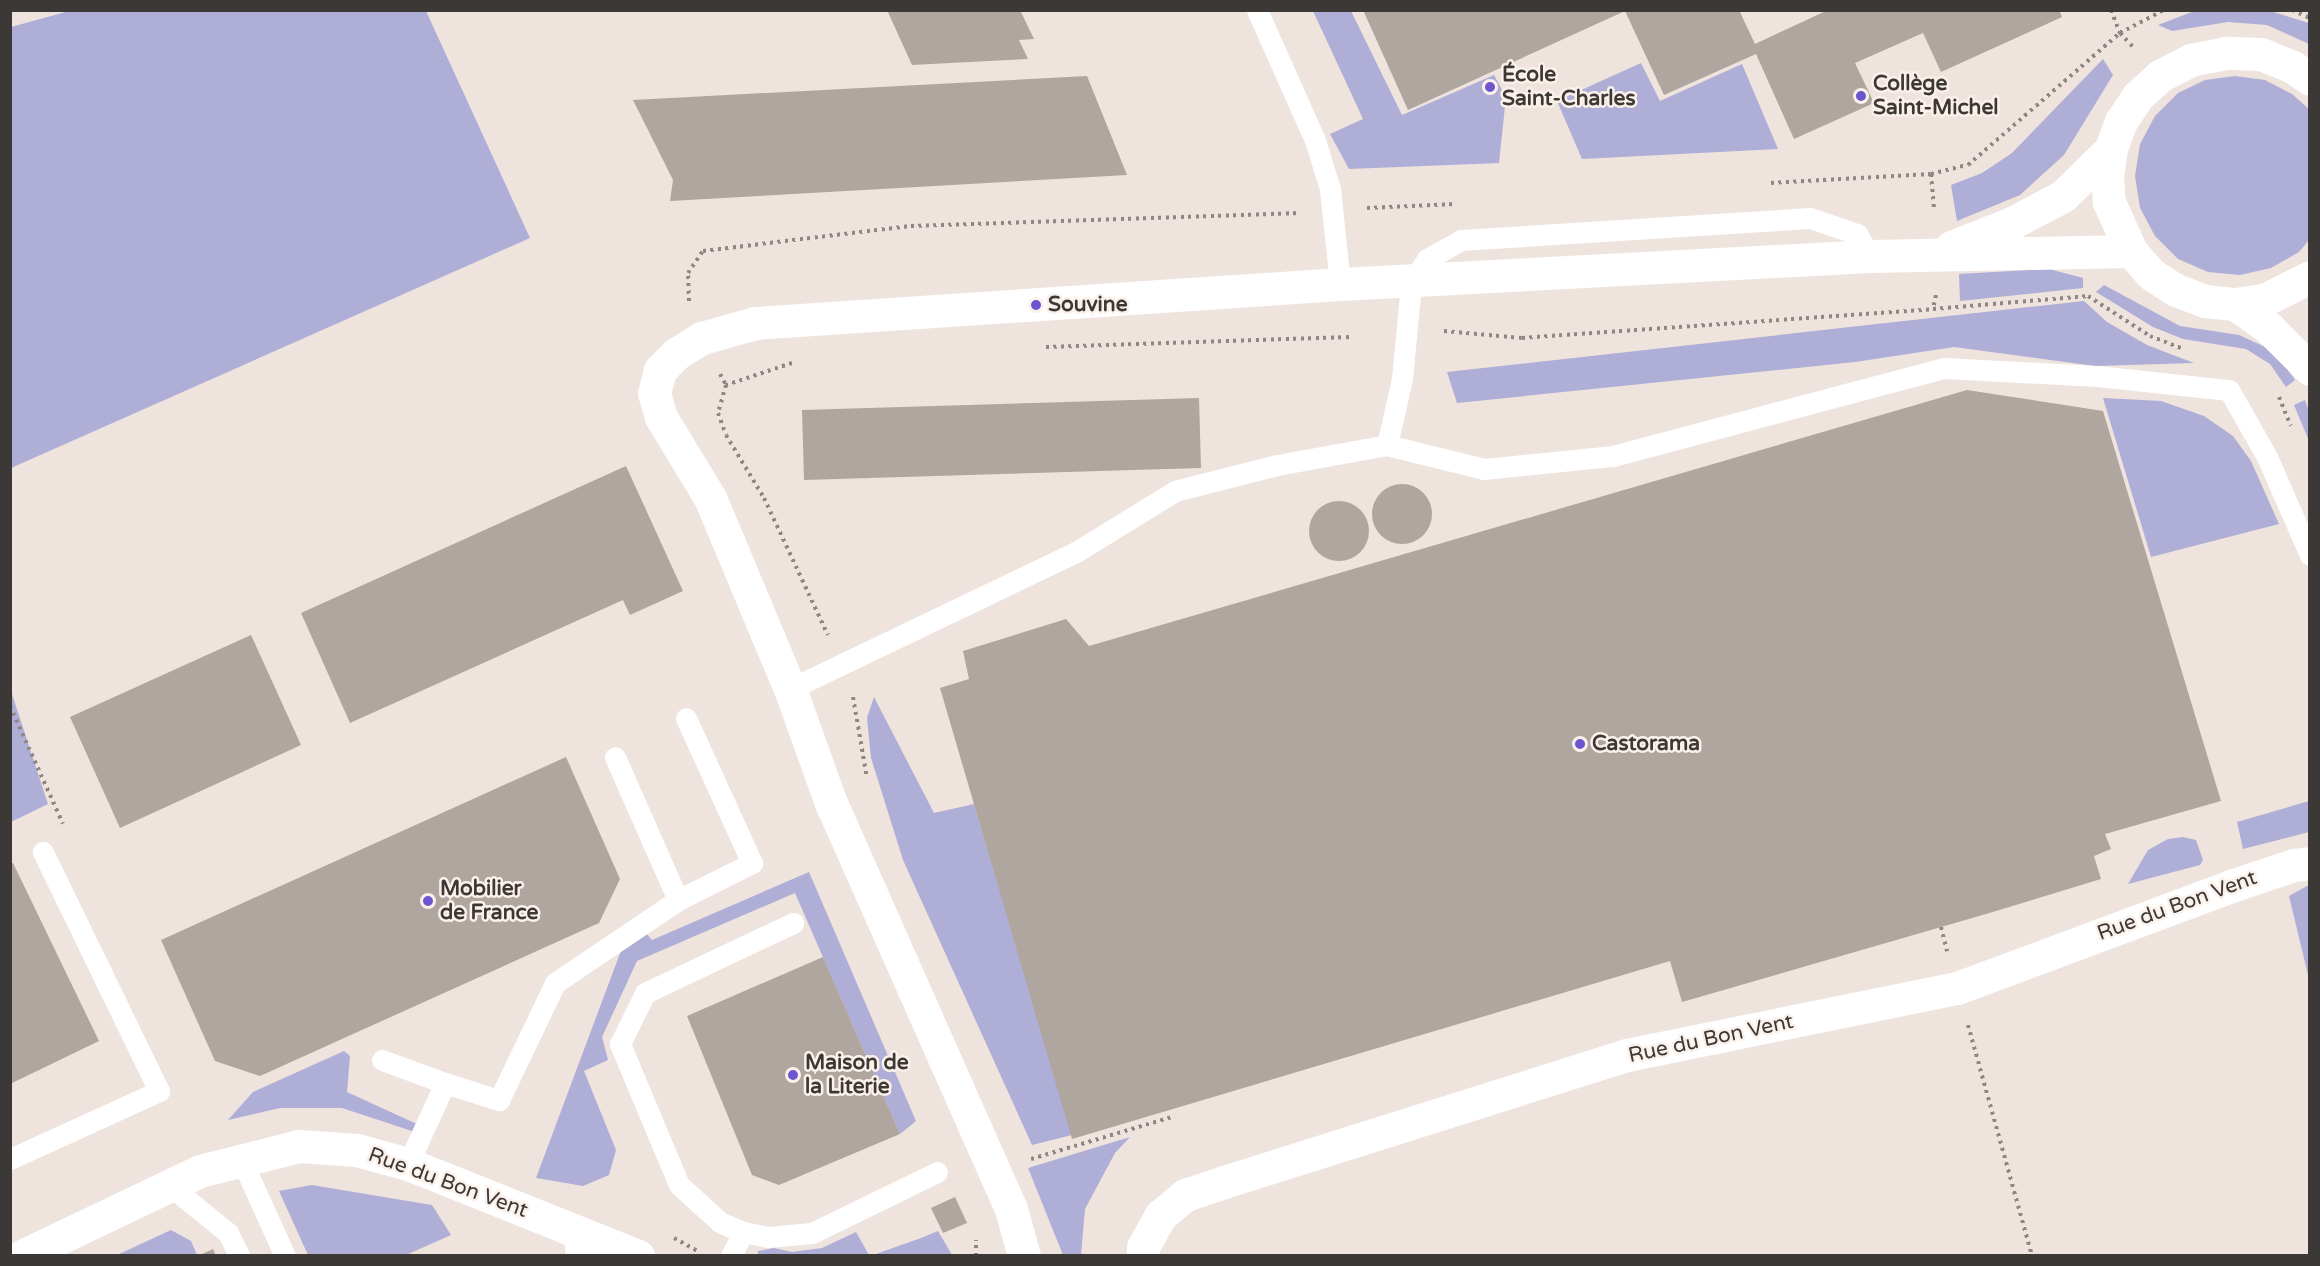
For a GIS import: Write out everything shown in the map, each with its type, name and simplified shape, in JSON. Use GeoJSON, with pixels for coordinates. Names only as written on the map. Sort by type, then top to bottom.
{"type":"FeatureCollection","features":[{"type":"Feature","properties":{"kind":"street"},"geometry":{"type":"LineString","coordinates":[[2310,79],[2293,67],[2260,54],[2226,53],[2191,60],[2160,76],[2138,96],[2121,121],[2111,149],[2109,202],[2131,251],[2151,274],[2176,290],[2205,301],[2235,304],[2264,300],[2310,277]]}},
{"type":"Feature","properties":{"kind":"street"},"geometry":{"type":"LineString","coordinates":[[1936,253],[2012,223],[2063,196],[2111,149]]}},
{"type":"Feature","properties":{"kind":"street"},"geometry":{"type":"LineString","coordinates":[[1024,1256],[1011,1209],[832,806],[790,689],[710,498],[661,417],[654,393],[660,370],[676,354],[702,338],[755,323],[1340,284],[1411,283],[1869,256],[2131,251]]}},
{"type":"Feature","properties":{"kind":"street"},"geometry":{"type":"LineString","coordinates":[[2235,304],[2270,328],[2310,369]]}},
{"type":"Feature","properties":{"kind":"street","name":"Rue du Bon Vent"},"geometry":{"type":"LineString","coordinates":[[1143,1256],[1143,1247],[1160,1216],[1185,1196],[1301,1157],[1627,1055],[1957,988],[2231,886],[2294,865],[2310,863]]}},
{"type":"Feature","properties":{"kind":"street","name":"Rue du Bon Vent"},"geometry":{"type":"LineString","coordinates":[[22,1256],[169,1185],[241,1158],[299,1146],[357,1150],[408,1164],[575,1243],[638,1256]]}},
{"type":"Feature","properties":{"kind":"lane"},"geometry":{"type":"LineString","coordinates":[[1257,10],[1315,140],[1330,189],[1340,284]]}},
{"type":"Feature","properties":{"kind":"lane"},"geometry":{"type":"LineString","coordinates":[[1387,445],[1402,379],[1411,283]]}},
{"type":"Feature","properties":{"kind":"lane"},"geometry":{"type":"LineString","coordinates":[[790,689],[1076,552],[1174,491],[1277,465],[1387,445],[1484,469],[1613,456],[1944,368],[2097,376],[2229,390],[2267,457],[2310,555]]}},
{"type":"Feature","properties":{"kind":"lane"},"geometry":{"type":"LineString","coordinates":[[382,1060],[499,1100],[555,983],[678,900],[752,863],[686,718]]}},
{"type":"Feature","properties":{"kind":"lane"},"geometry":{"type":"LineString","coordinates":[[615,757],[678,900]]}},
{"type":"Feature","properties":{"kind":"lane"},"geometry":{"type":"LineString","coordinates":[[10,1159],[159,1091],[43,852]]}},
{"type":"Feature","properties":{"kind":"lane"},"geometry":{"type":"LineString","coordinates":[[793,923],[645,993],[620,1044],[679,1185],[720,1222],[743,1232],[768,1237],[812,1233],[937,1172]]}},
{"type":"Feature","properties":{"kind":"lane"},"geometry":{"type":"LineString","coordinates":[[408,1164],[445,1083]]}},
{"type":"Feature","properties":{"kind":"lane"},"geometry":{"type":"LineString","coordinates":[[241,1158],[285,1256]]}},
{"type":"Feature","properties":{"kind":"lane"},"geometry":{"type":"LineString","coordinates":[[169,1185],[228,1233],[239,1256]]}},
{"type":"Feature","properties":{"kind":"lane"},"geometry":{"type":"LineString","coordinates":[[731,1256],[743,1232]]}},
{"type":"Feature","properties":{"kind":"path"},"geometry":{"type":"LineString","coordinates":[[1769,184],[1931,174],[1968,165],[2121,33],[2164,10]]}},
{"type":"Feature","properties":{"kind":"path"},"geometry":{"type":"LineString","coordinates":[[2292,10],[2310,18]]}},
{"type":"Feature","properties":{"kind":"path"},"geometry":{"type":"LineString","coordinates":[[1931,174],[1934,219]]}},
{"type":"Feature","properties":{"kind":"path"},"geometry":{"type":"LineString","coordinates":[[689,301],[688,273],[703,251],[831,233],[1196,214],[1331,212],[1389,206],[1457,204]]}},
{"type":"Feature","properties":{"kind":"path"},"geometry":{"type":"LineString","coordinates":[[1933,309],[1937,288]]}},
{"type":"Feature","properties":{"kind":"path"},"geometry":{"type":"LineString","coordinates":[[1444,331],[1522,338],[2088,296],[2150,336],[2187,351]]}},
{"type":"Feature","properties":{"kind":"path"},"geometry":{"type":"LineString","coordinates":[[1036,347],[1352,337]]}},
{"type":"Feature","properties":{"kind":"path"},"geometry":{"type":"LineString","coordinates":[[794,362],[726,385],[718,412],[726,435],[764,498],[856,704],[868,784]]}},
{"type":"Feature","properties":{"kind":"path"},"geometry":{"type":"LineString","coordinates":[[2276,392],[2280,400]]}},
{"type":"Feature","properties":{"kind":"path"},"geometry":{"type":"LineString","coordinates":[[10,706],[64,829],[43,852]]}},
{"type":"Feature","properties":{"kind":"path"},"geometry":{"type":"LineString","coordinates":[[1941,927],[2032,1256]]}},
{"type":"Feature","properties":{"kind":"path"},"geometry":{"type":"LineString","coordinates":[[1026,1148],[1030,1159],[1175,1116]]}},
{"type":"Feature","properties":{"kind":"shaded area"},"geometry":{"type":"Polygon","coordinates":[[[73,10],[426,11],[530,238],[11,468],[11,27],[73,10]]]}},
{"type":"Feature","properties":{"kind":"shaded area"},"geometry":{"type":"Polygon","coordinates":[[[2197,10],[2270,11],[2309,23],[2309,44],[2267,25],[2228,22],[2172,31],[2158,25],[2197,10]]]}},
{"type":"Feature","properties":{"kind":"shaded area"},"geometry":{"type":"Polygon","coordinates":[[[1313,11],[1351,11],[1402,115],[1494,75],[1506,97],[1499,163],[1349,169],[1330,134],[1363,119],[1313,11]]]}},
{"type":"Feature","properties":{"kind":"shaded area"},"geometry":{"type":"Polygon","coordinates":[[[2103,59],[2113,75],[2064,155],[2020,195],[1957,221],[1951,185],[1982,173],[2012,153],[2103,59]]]}},
{"type":"Feature","properties":{"kind":"shaded area"},"geometry":{"type":"Polygon","coordinates":[[[1641,63],[1660,101],[1742,64],[1778,149],[1582,159],[1557,101],[1641,63]]]}},
{"type":"Feature","properties":{"kind":"shaded area"},"geometry":{"type":"Polygon","coordinates":[[[2235,76],[2265,80],[2292,94],[2310,110],[2309,240],[2299,252],[2271,268],[2240,275],[2208,272],[2178,259],[2155,236],[2140,208],[2135,176],[2140,144],[2155,116],[2178,93],[2205,80],[2235,76]]]}},
{"type":"Feature","properties":{"kind":"shaded area"},"geometry":{"type":"Polygon","coordinates":[[[2049,269],[2083,278],[2083,288],[1960,301],[1959,274],[2049,269]]]}},
{"type":"Feature","properties":{"kind":"shaded area"},"geometry":{"type":"Polygon","coordinates":[[[2104,285],[2180,326],[2239,335],[2274,351],[2295,380],[2286,387],[2270,364],[2246,349],[2183,339],[2153,327],[2096,292],[2104,285]]]}},
{"type":"Feature","properties":{"kind":"shaded area"},"geometry":{"type":"Polygon","coordinates":[[[2084,301],[2107,322],[2147,345],[2194,363],[2095,366],[1954,347],[1855,362],[1457,403],[1447,372],[2084,301]]]}},
{"type":"Feature","properties":{"kind":"shaded area"},"geometry":{"type":"Polygon","coordinates":[[[2103,398],[2161,401],[2204,416],[2233,436],[2251,461],[2279,524],[2151,557],[2103,398]]]}},
{"type":"Feature","properties":{"kind":"shaded area"},"geometry":{"type":"Polygon","coordinates":[[[2305,400],[2309,411],[2309,441],[2294,405],[2305,400]]]}},
{"type":"Feature","properties":{"kind":"shaded area"},"geometry":{"type":"Polygon","coordinates":[[[10,688],[48,804],[11,822],[10,822],[10,688]]]}},
{"type":"Feature","properties":{"kind":"shaded area"},"geometry":{"type":"Polygon","coordinates":[[[874,697],[934,813],[974,804],[1072,1135],[1032,1145],[903,860],[871,758],[867,718],[874,697]]]}},
{"type":"Feature","properties":{"kind":"shaded area"},"geometry":{"type":"Polygon","coordinates":[[[2309,801],[2309,832],[2243,849],[2237,822],[2309,801]]]}},
{"type":"Feature","properties":{"kind":"shaded area"},"geometry":{"type":"Polygon","coordinates":[[[2183,837],[2196,840],[2203,860],[2200,865],[2128,884],[2148,850],[2168,839],[2183,837]]]}},
{"type":"Feature","properties":{"kind":"shaded area"},"geometry":{"type":"Polygon","coordinates":[[[809,872],[916,1121],[900,1134],[795,893],[637,961],[602,1037],[608,1060],[584,1071],[616,1150],[609,1175],[583,1186],[536,1178],[622,948],[644,931],[652,940],[809,872]]]}},
{"type":"Feature","properties":{"kind":"shaded area"},"geometry":{"type":"Polygon","coordinates":[[[2307,886],[2310,887],[2309,979],[2289,896],[2307,886]]]}},
{"type":"Feature","properties":{"kind":"shaded area"},"geometry":{"type":"Polygon","coordinates":[[[344,1051],[350,1056],[347,1092],[419,1125],[415,1132],[342,1108],[280,1108],[228,1120],[253,1092],[344,1051]]]}},
{"type":"Feature","properties":{"kind":"shaded area"},"geometry":{"type":"Polygon","coordinates":[[[1130,1137],[1115,1153],[1085,1209],[1081,1255],[1063,1255],[1028,1168],[1130,1137]]]}},
{"type":"Feature","properties":{"kind":"shaded area"},"geometry":{"type":"Polygon","coordinates":[[[312,1185],[432,1205],[451,1235],[406,1255],[308,1255],[279,1191],[312,1185]]]}},
{"type":"Feature","properties":{"kind":"shaded area"},"geometry":{"type":"Polygon","coordinates":[[[171,1230],[191,1241],[197,1255],[117,1255],[171,1230]]]}},
{"type":"Feature","properties":{"kind":"shaded area"},"geometry":{"type":"Polygon","coordinates":[[[938,1231],[952,1255],[873,1255],[921,1238],[938,1231]]]}},
{"type":"Feature","properties":{"kind":"shaded area"},"geometry":{"type":"Polygon","coordinates":[[[856,1232],[869,1255],[758,1255],[758,1251],[774,1248],[792,1252],[822,1248],[856,1232]]]}},
{"type":"Feature","properties":{"kind":"building"},"geometry":{"type":"Polygon","coordinates":[[[887,10],[1020,10],[1034,39],[1019,40],[1028,59],[912,65],[887,10]]]}},
{"type":"Feature","properties":{"kind":"building"},"geometry":{"type":"Polygon","coordinates":[[[1363,10],[1739,10],[1755,44],[1828,10],[2059,10],[2062,17],[1941,72],[1923,33],[1855,63],[1874,103],[1794,139],[1756,54],[1664,95],[1625,11],[1408,110],[1363,10]]]}},
{"type":"Feature","properties":{"kind":"building"},"geometry":{"type":"Polygon","coordinates":[[[1087,76],[1127,175],[670,201],[673,180],[633,100],[1087,76]]]}},
{"type":"Feature","properties":{"kind":"building","name":"Castorama"},"geometry":{"type":"Polygon","coordinates":[[[1967,390],[2103,411],[2221,801],[2105,834],[2111,849],[2094,856],[2101,879],[1986,914],[1682,1002],[1670,961],[1072,1139],[940,688],[969,679],[963,651],[1066,619],[1089,646],[1967,390]]]}},
{"type":"Feature","properties":{"kind":"building"},"geometry":{"type":"Polygon","coordinates":[[[1199,398],[1201,468],[804,480],[802,410],[1199,398]]]}},
{"type":"Feature","properties":{"kind":"building"},"geometry":{"type":"Polygon","coordinates":[[[626,466],[683,591],[630,615],[623,600],[350,723],[301,613],[626,466]]]}},
{"type":"Feature","properties":{"kind":"building"},"geometry":{"type":"Polygon","coordinates":[[[1402,484],[1423,493],[1432,514],[1423,535],[1402,544],[1381,535],[1372,514],[1381,493],[1402,484]]]}},
{"type":"Feature","properties":{"kind":"building"},"geometry":{"type":"Polygon","coordinates":[[[1339,501],[1356,506],[1364,514],[1369,531],[1364,548],[1356,556],[1339,561],[1322,556],[1314,548],[1309,531],[1314,514],[1322,506],[1339,501]]]}},
{"type":"Feature","properties":{"kind":"building"},"geometry":{"type":"Polygon","coordinates":[[[251,635],[301,745],[120,828],[70,717],[251,635]]]}},
{"type":"Feature","properties":{"kind":"building","name":"Mobilier de France"},"geometry":{"type":"Polygon","coordinates":[[[566,757],[620,879],[599,923],[260,1076],[215,1061],[161,940],[566,757]]]}},
{"type":"Feature","properties":{"kind":"building"},"geometry":{"type":"Polygon","coordinates":[[[13,863],[99,1041],[10,1084],[10,864],[13,863]]]}},
{"type":"Feature","properties":{"kind":"building","name":"Maison de la Literie"},"geometry":{"type":"Polygon","coordinates":[[[823,957],[900,1134],[779,1185],[752,1175],[687,1016],[823,957]]]}},
{"type":"Feature","properties":{"kind":"building"},"geometry":{"type":"Polygon","coordinates":[[[955,1197],[967,1223],[943,1233],[931,1208],[955,1197]]]}},
{"type":"Feature","properties":{"kind":"building"},"geometry":{"type":"Polygon","coordinates":[[[213,1249],[216,1256],[198,1256],[213,1249]]]}},
{"type":"Feature","properties":{"kind":"place","name":"École Saint-Charles"},"geometry":{"type":"Point","coordinates":[1490,87]}},
{"type":"Feature","properties":{"kind":"place","name":"Collège Saint-Michel"},"geometry":{"type":"Point","coordinates":[1861,96]}},
{"type":"Feature","properties":{"kind":"place","name":"Souvine"},"geometry":{"type":"Point","coordinates":[1036,305]}},
{"type":"Feature","properties":{"kind":"place","name":"Castorama"},"geometry":{"type":"Point","coordinates":[1580,744]}},
{"type":"Feature","properties":{"kind":"place","name":"Mobilier de France"},"geometry":{"type":"Point","coordinates":[428,901]}},
{"type":"Feature","properties":{"kind":"place","name":"Maison de la Literie"},"geometry":{"type":"Point","coordinates":[793,1075]}}]}
